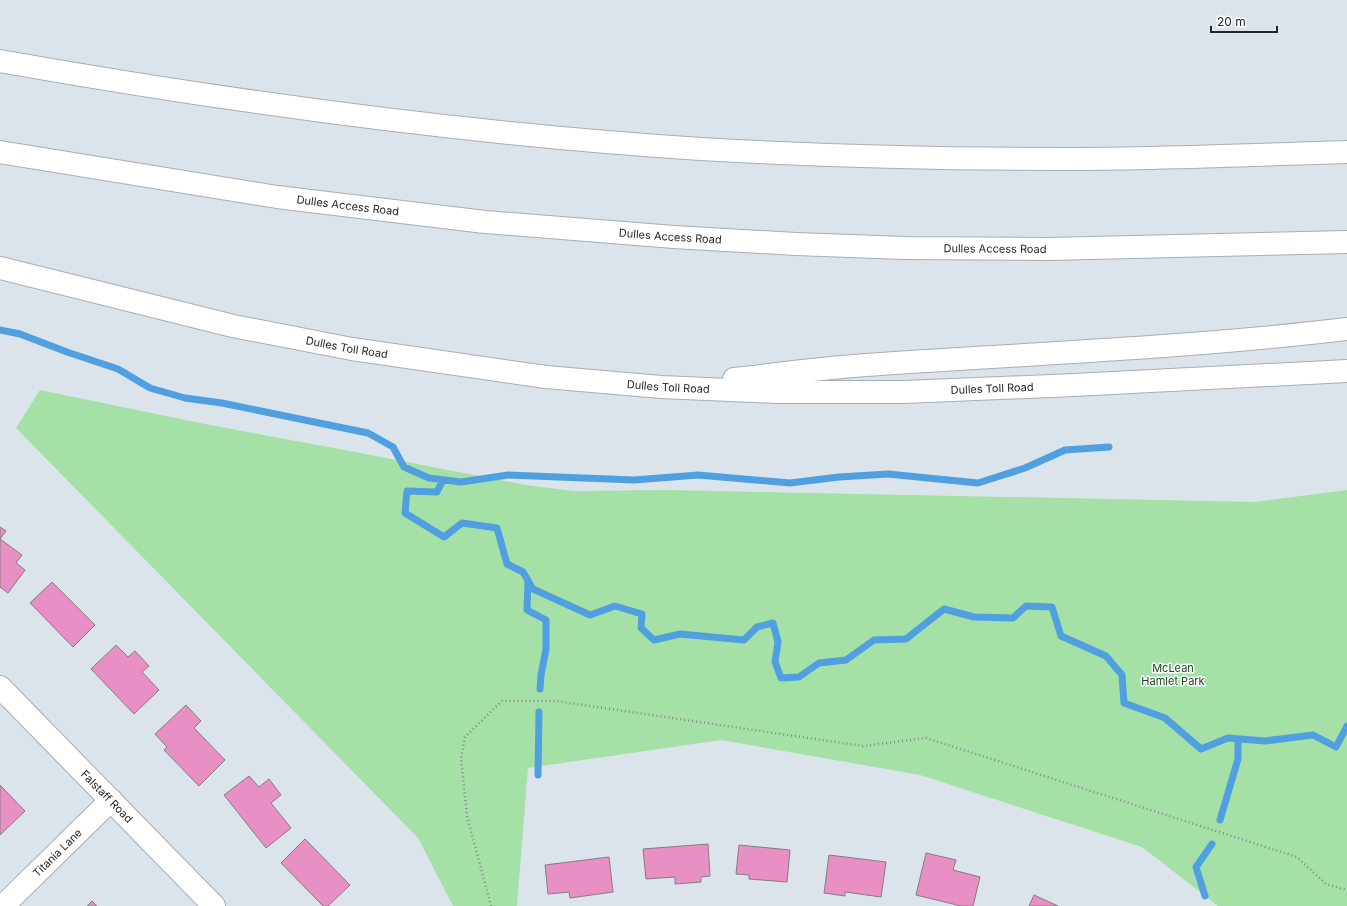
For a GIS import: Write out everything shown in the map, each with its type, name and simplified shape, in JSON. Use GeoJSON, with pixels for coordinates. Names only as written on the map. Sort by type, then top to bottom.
{"type":"FeatureCollection","features":[{"type":"Feature","properties":{"kind":"main road"},"geometry":{"type":"LineString","coordinates":[[0,61],[166,89],[368,117],[464,129],[694,148],[852,155],[1063,159],[1347,152]]}},
{"type":"Feature","properties":{"kind":"main road","name":"Dulles Access Road"},"geometry":{"type":"LineString","coordinates":[[0,152],[277,197],[485,222],[674,237],[796,244],[1048,250],[1347,242]]}},
{"type":"Feature","properties":{"kind":"main road","name":"Dulles Toll Road"},"geometry":{"type":"LineString","coordinates":[[0,268],[225,324],[352,349],[546,377],[661,387],[777,392],[904,392],[1074,386],[1347,371]]}},
{"type":"Feature","properties":{"kind":"main road"},"geometry":{"type":"LineString","coordinates":[[661,387],[864,365],[1022,356],[1269,338],[1347,329]]}},
{"type":"Feature","properties":{"kind":"main road","name":"Falstaff Road"},"geometry":{"type":"LineString","coordinates":[[0,687],[214,906]]}},
{"type":"Feature","properties":{"kind":"main road","name":"Titania Lane"},"geometry":{"type":"LineString","coordinates":[[3,906],[111,800]]}},
{"type":"Feature","properties":{"kind":"path"},"geometry":{"type":"LineString","coordinates":[[491,906],[467,816],[461,758],[465,737],[502,700],[556,701],[863,746],[926,738],[1297,857],[1326,884],[1347,890]]}},
{"type":"Feature","properties":{"kind":"green space","name":"McLean Hamlet Park"},"geometry":{"type":"Polygon","coordinates":[[[40,390],[210,425],[526,485],[574,491],[667,490],[1255,502],[1347,490],[1347,906],[1218,906],[1142,847],[920,775],[721,740],[528,768],[517,906],[453,906],[418,838],[16,428],[40,390]]]}},
{"type":"Feature","properties":{"kind":"building"},"geometry":{"type":"Polygon","coordinates":[[[0,527],[6,531],[0,539],[0,527]]]}},
{"type":"Feature","properties":{"kind":"building"},"geometry":{"type":"Polygon","coordinates":[[[0,539],[22,555],[16,563],[25,570],[8,593],[0,587],[0,539]]]}},
{"type":"Feature","properties":{"kind":"building"},"geometry":{"type":"Polygon","coordinates":[[[52,582],[95,625],[73,647],[30,603],[52,582]]]}},
{"type":"Feature","properties":{"kind":"building"},"geometry":{"type":"Polygon","coordinates":[[[116,645],[128,657],[135,651],[149,666],[142,672],[159,690],[134,714],[91,669],[116,645]]]}},
{"type":"Feature","properties":{"kind":"building"},"geometry":{"type":"Polygon","coordinates":[[[186,705],[201,721],[194,728],[225,760],[199,786],[164,750],[167,747],[155,734],[186,705]]]}},
{"type":"Feature","properties":{"kind":"building"},"geometry":{"type":"Polygon","coordinates":[[[249,776],[259,787],[269,779],[281,795],[271,803],[291,828],[266,848],[224,795],[249,776]]]}},
{"type":"Feature","properties":{"kind":"building"},"geometry":{"type":"Polygon","coordinates":[[[0,785],[25,811],[0,835],[0,785]]]}},
{"type":"Feature","properties":{"kind":"building"},"geometry":{"type":"Polygon","coordinates":[[[305,839],[350,885],[328,906],[323,906],[281,863],[305,839]]]}},
{"type":"Feature","properties":{"kind":"building"},"geometry":{"type":"Polygon","coordinates":[[[708,844],[710,876],[701,877],[701,882],[675,884],[675,877],[646,879],[643,849],[708,844]]]}},
{"type":"Feature","properties":{"kind":"building"},"geometry":{"type":"Polygon","coordinates":[[[739,845],[790,850],[787,882],[749,879],[749,875],[736,874],[739,845]]]}},
{"type":"Feature","properties":{"kind":"building"},"geometry":{"type":"Polygon","coordinates":[[[926,853],[956,860],[953,870],[980,877],[973,906],[961,906],[916,895],[926,853]]]}},
{"type":"Feature","properties":{"kind":"building"},"geometry":{"type":"Polygon","coordinates":[[[829,855],[886,862],[881,897],[845,892],[845,896],[824,893],[829,855]]]}},
{"type":"Feature","properties":{"kind":"building"},"geometry":{"type":"Polygon","coordinates":[[[609,857],[613,892],[570,898],[569,892],[548,894],[545,865],[609,857]]]}},
{"type":"Feature","properties":{"kind":"building"},"geometry":{"type":"Polygon","coordinates":[[[1034,895],[1058,906],[1029,906],[1034,895]]]}},
{"type":"Feature","properties":{"kind":"building"},"geometry":{"type":"Polygon","coordinates":[[[92,901],[97,906],[87,906],[92,901]]]}},
{"type":"Feature","properties":{"kind":"waterway"},"geometry":{"type":"LineString","coordinates":[[0,330],[20,334],[118,369],[150,388],[185,398],[222,403],[368,433],[393,447],[404,467],[429,478],[461,482],[508,475],[634,480],[698,475],[790,483],[839,477],[888,474],[978,483],[1025,468],[1065,450],[1109,447]]}},
{"type":"Feature","properties":{"kind":"waterway"},"geometry":{"type":"LineString","coordinates":[[443,480],[437,492],[407,491],[405,513],[444,537],[462,523],[497,528],[507,564],[523,572],[533,589],[590,615],[615,606],[642,614],[641,628],[654,640],[680,634],[744,640],[757,627],[773,623],[778,642],[775,662],[781,678],[799,677],[819,663],[846,660],[874,640],[906,639],[944,609],[974,617],[1013,618],[1026,606],[1052,607],[1061,636],[1106,656],[1122,675],[1124,703],[1165,718],[1201,749],[1228,738],[1265,741],[1313,735],[1336,747],[1347,726]]}},
{"type":"Feature","properties":{"kind":"waterway"},"geometry":{"type":"LineString","coordinates":[[528,581],[527,610],[546,620],[546,649],[540,689]]}},
{"type":"Feature","properties":{"kind":"waterway"},"geometry":{"type":"LineString","coordinates":[[538,775],[539,712]]}},
{"type":"Feature","properties":{"kind":"waterway"},"geometry":{"type":"LineString","coordinates":[[1220,820],[1238,759],[1238,739]]}},
{"type":"Feature","properties":{"kind":"waterway"},"geometry":{"type":"LineString","coordinates":[[1205,896],[1196,867],[1212,844]]}}]}
